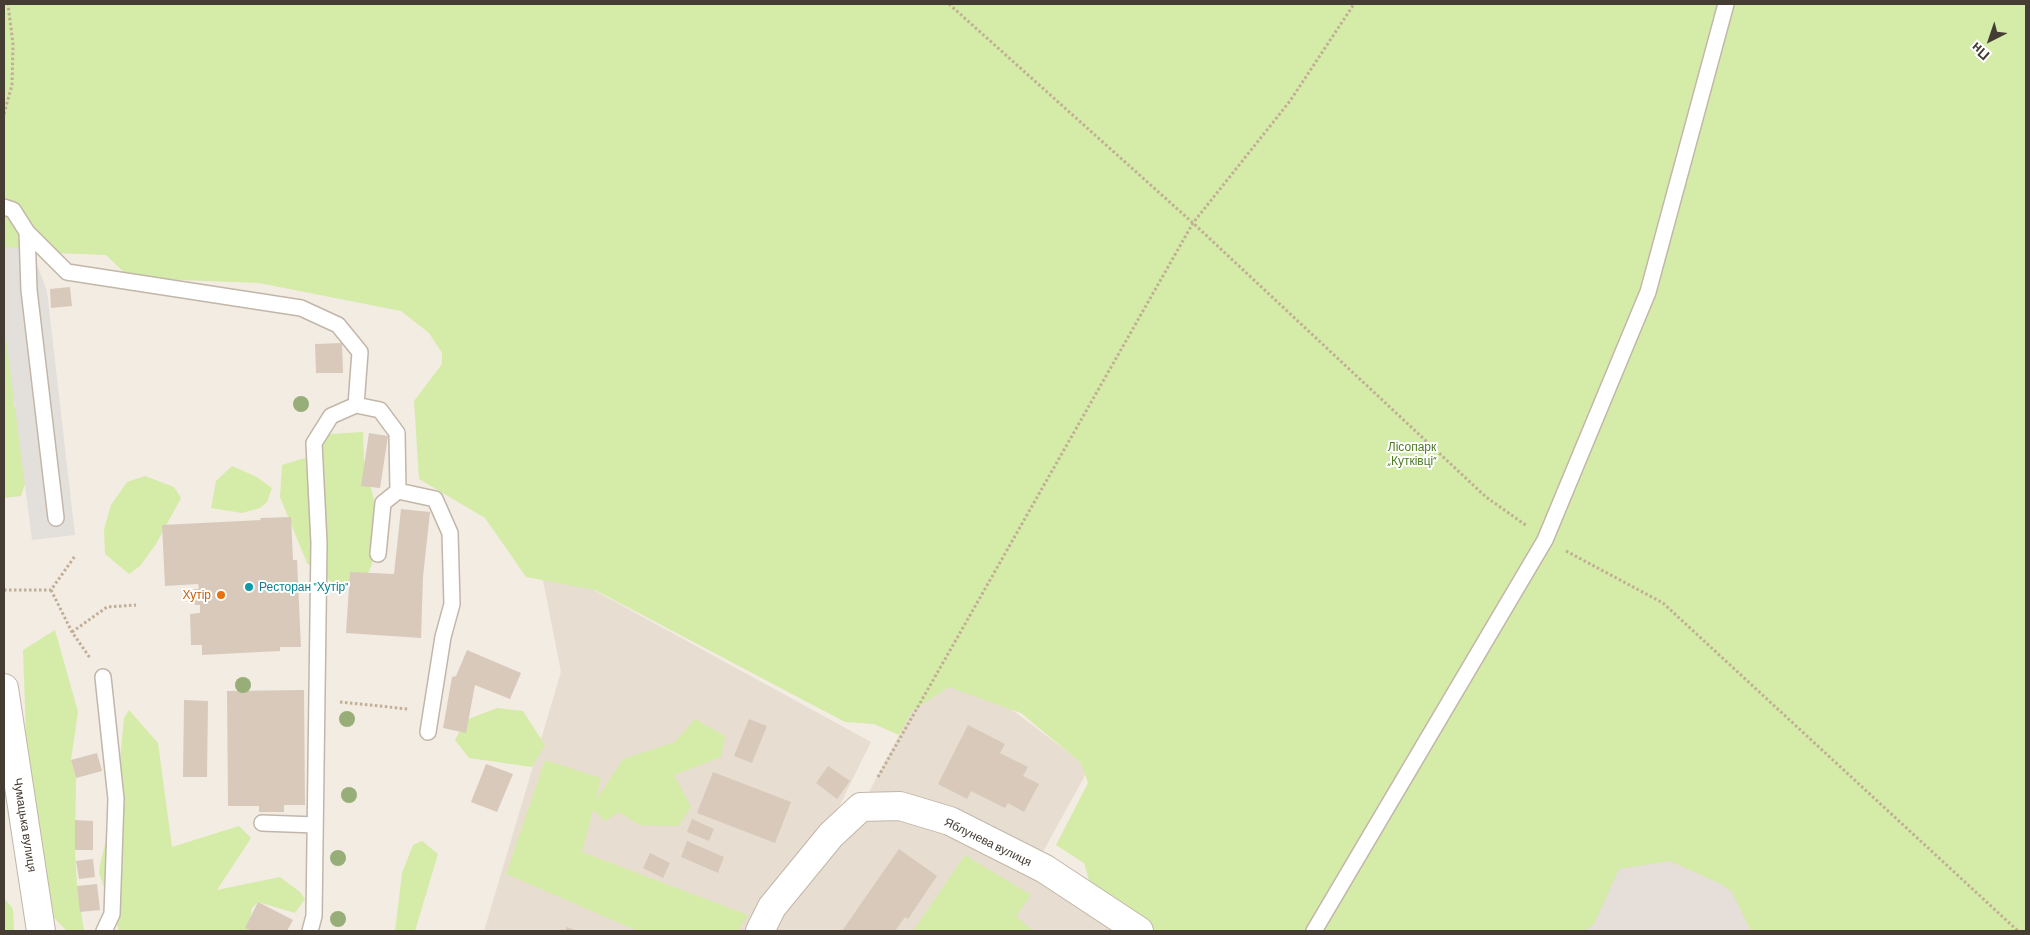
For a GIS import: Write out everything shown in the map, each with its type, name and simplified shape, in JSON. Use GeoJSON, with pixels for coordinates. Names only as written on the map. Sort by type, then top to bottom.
{"type":"FeatureCollection","features":[{"type":"Feature","properties":{"kind":"street","name":"Чумацька вулиця"},"geometry":{"type":"LineString","coordinates":[[4,688],[41,931]]}},
{"type":"Feature","properties":{"kind":"street","name":"Яблунева вулиця"},"geometry":{"type":"LineString","coordinates":[[861,807],[900,806],[950,821],[1045,870],[1139,931]]}},
{"type":"Feature","properties":{"kind":"street"},"geometry":{"type":"LineString","coordinates":[[760,931],[778,900],[831,835],[861,807]]}},
{"type":"Feature","properties":{"kind":"lane"},"geometry":{"type":"LineString","coordinates":[[1314,931],[1545,540],[1648,292],[1726,4]]}},
{"type":"Feature","properties":{"kind":"lane"},"geometry":{"type":"LineString","coordinates":[[4,207],[13,210],[27,232],[67,272],[301,308],[338,325],[360,352],[356,405]]}},
{"type":"Feature","properties":{"kind":"lane"},"geometry":{"type":"LineString","coordinates":[[27,232],[29,290],[56,518]]}},
{"type":"Feature","properties":{"kind":"lane"},"geometry":{"type":"LineString","coordinates":[[310,931],[314,916],[319,543],[314,443],[331,416],[356,405],[380,410],[397,433],[398,491]]}},
{"type":"Feature","properties":{"kind":"lane"},"geometry":{"type":"LineString","coordinates":[[378,554],[384,503],[398,491]]}},
{"type":"Feature","properties":{"kind":"lane"},"geometry":{"type":"LineString","coordinates":[[398,491],[434,499],[450,533],[452,604],[443,637],[428,732]]}},
{"type":"Feature","properties":{"kind":"lane"},"geometry":{"type":"LineString","coordinates":[[103,677],[116,799],[112,914],[104,931]]}},
{"type":"Feature","properties":{"kind":"lane"},"geometry":{"type":"LineString","coordinates":[[262,823],[315,825]]}},
{"type":"Feature","properties":{"kind":"path"},"geometry":{"type":"LineString","coordinates":[[4,114],[12,85],[14,44],[8,4]]}},
{"type":"Feature","properties":{"kind":"path"},"geometry":{"type":"LineString","coordinates":[[949,4],[1194,223],[1486,497],[1545,540],[1664,603],[2018,931]]}},
{"type":"Feature","properties":{"kind":"path"},"geometry":{"type":"LineString","coordinates":[[861,807],[1194,223],[1290,101],[1354,4]]}},
{"type":"Feature","properties":{"kind":"path"},"geometry":{"type":"LineString","coordinates":[[51,590],[75,556]]}},
{"type":"Feature","properties":{"kind":"path"},"geometry":{"type":"LineString","coordinates":[[4,590],[51,590]]}},
{"type":"Feature","properties":{"kind":"path"},"geometry":{"type":"LineString","coordinates":[[51,590],[72,632],[103,677]]}},
{"type":"Feature","properties":{"kind":"path"},"geometry":{"type":"LineString","coordinates":[[72,632],[107,607],[136,605]]}},
{"type":"Feature","properties":{"kind":"path"},"geometry":{"type":"LineString","coordinates":[[317,700],[431,711]]}},
{"type":"Feature","properties":{"kind":"shaded area"},"geometry":{"type":"Polygon","coordinates":[[[4,247],[21,248],[38,267],[47,291],[75,535],[32,540],[4,322],[4,247]]]}},
{"type":"Feature","properties":{"kind":"shaded area"},"geometry":{"type":"Polygon","coordinates":[[[539,560],[871,742],[808,869],[761,931],[484,931],[561,672],[539,560]]]}},
{"type":"Feature","properties":{"kind":"shaded area"},"geometry":{"type":"Polygon","coordinates":[[[941,656],[1089,768],[1033,870],[1038,879],[1124,931],[762,931],[861,807],[941,656]]]}},
{"type":"Feature","properties":{"kind":"shaded area"},"geometry":{"type":"Polygon","coordinates":[[[1642,810],[1789,931],[1544,931],[1642,810]]]}},
{"type":"Feature","properties":{"kind":"green space","name":"Лісопарк „Кутківці“"},"geometry":{"type":"Polygon","coordinates":[[[4,4],[2026,4],[2026,931],[1751,931],[1732,892],[1721,884],[1670,861],[1619,869],[1594,924],[1584,931],[1148,931],[1093,894],[1084,863],[1056,845],[1088,783],[1081,763],[1021,713],[949,687],[912,711],[899,735],[874,724],[845,722],[595,590],[526,577],[485,518],[419,479],[414,401],[442,364],[442,353],[429,333],[401,311],[259,283],[130,278],[106,255],[4,251],[4,4]]]}},
{"type":"Feature","properties":{"kind":"green space"},"geometry":{"type":"Polygon","coordinates":[[[4,291],[13,305],[14,406],[38,445],[21,496],[4,498],[4,291]]]}},
{"type":"Feature","properties":{"kind":"green space"},"geometry":{"type":"Polygon","coordinates":[[[363,432],[364,460],[383,536],[367,576],[338,587],[307,563],[280,497],[282,465],[308,457],[330,434],[363,432]]]}},
{"type":"Feature","properties":{"kind":"green space"},"geometry":{"type":"Polygon","coordinates":[[[232,466],[257,477],[272,488],[267,502],[260,508],[242,513],[211,508],[216,481],[232,466]]]}},
{"type":"Feature","properties":{"kind":"green space"},"geometry":{"type":"Polygon","coordinates":[[[145,476],[174,487],[181,498],[156,544],[140,566],[129,574],[105,554],[104,529],[111,505],[127,482],[145,476]]]}},
{"type":"Feature","properties":{"kind":"green space"},"geometry":{"type":"Polygon","coordinates":[[[55,630],[78,712],[71,760],[76,778],[75,850],[77,886],[84,931],[67,931],[43,907],[31,876],[23,650],[55,630]]]}},
{"type":"Feature","properties":{"kind":"green space"},"geometry":{"type":"Polygon","coordinates":[[[497,708],[523,711],[545,745],[532,767],[469,758],[455,740],[466,720],[497,708]]]}},
{"type":"Feature","properties":{"kind":"green space"},"geometry":{"type":"Polygon","coordinates":[[[129,710],[158,743],[172,847],[239,826],[251,838],[217,890],[280,877],[300,892],[305,899],[295,913],[258,902],[252,908],[248,931],[119,931],[99,873],[116,799],[124,718],[129,710]]]}},
{"type":"Feature","properties":{"kind":"green space"},"geometry":{"type":"Polygon","coordinates":[[[695,719],[725,736],[721,757],[674,775],[691,807],[678,826],[639,825],[619,812],[605,821],[593,810],[582,852],[748,915],[738,931],[638,931],[506,874],[545,760],[601,778],[596,800],[623,759],[675,742],[695,719]]]}},
{"type":"Feature","properties":{"kind":"green space"},"geometry":{"type":"Polygon","coordinates":[[[422,841],[438,854],[415,931],[395,931],[402,873],[413,845],[422,841]]]}},
{"type":"Feature","properties":{"kind":"green space"},"geometry":{"type":"Polygon","coordinates":[[[965,855],[1031,895],[1016,916],[1033,931],[913,931],[965,855]]]}},
{"type":"Feature","properties":{"kind":"green space"},"geometry":{"type":"Polygon","coordinates":[[[4,898],[13,909],[14,931],[4,931],[4,898]]]}},
{"type":"Feature","properties":{"kind":"building"},"geometry":{"type":"Polygon","coordinates":[[[70,287],[72,306],[51,308],[50,289],[70,287]]]}},
{"type":"Feature","properties":{"kind":"building"},"geometry":{"type":"Polygon","coordinates":[[[342,343],[343,373],[316,373],[315,344],[342,343]]]}},
{"type":"Feature","properties":{"kind":"building"},"geometry":{"type":"Polygon","coordinates":[[[369,433],[388,436],[380,488],[361,486],[369,433]]]}},
{"type":"Feature","properties":{"kind":"building"},"geometry":{"type":"Polygon","coordinates":[[[401,509],[430,512],[423,577],[421,638],[346,633],[350,572],[394,574],[401,509]]]}},
{"type":"Feature","properties":{"kind":"building","name":"Ресторан \"Хутір\""},"geometry":{"type":"Polygon","coordinates":[[[291,517],[293,560],[297,560],[301,647],[280,647],[280,651],[202,655],[202,645],[191,645],[190,614],[200,613],[200,605],[195,605],[194,589],[199,589],[198,584],[165,586],[162,525],[291,517]]]}},
{"type":"Feature","properties":{"kind":"building"},"geometry":{"type":"Polygon","coordinates":[[[467,650],[521,673],[510,699],[475,685],[466,733],[443,728],[452,677],[456,676],[467,650]]]}},
{"type":"Feature","properties":{"kind":"building"},"geometry":{"type":"Polygon","coordinates":[[[304,690],[305,805],[284,805],[284,812],[259,812],[259,806],[228,806],[227,691],[304,690]]]}},
{"type":"Feature","properties":{"kind":"building"},"geometry":{"type":"Polygon","coordinates":[[[184,700],[208,701],[207,777],[183,777],[184,700]]]}},
{"type":"Feature","properties":{"kind":"building"},"geometry":{"type":"Polygon","coordinates":[[[749,719],[767,726],[752,763],[734,756],[749,719]]]}},
{"type":"Feature","properties":{"kind":"building"},"geometry":{"type":"Polygon","coordinates":[[[968,725],[1005,744],[1000,753],[1028,767],[1023,776],[1039,784],[1024,812],[1008,803],[1005,808],[971,791],[967,799],[938,784],[968,725]]]}},
{"type":"Feature","properties":{"kind":"building"},"geometry":{"type":"Polygon","coordinates":[[[97,753],[102,771],[76,778],[71,760],[97,753]]]}},
{"type":"Feature","properties":{"kind":"building"},"geometry":{"type":"Polygon","coordinates":[[[486,764],[513,774],[497,812],[471,802],[486,764]]]}},
{"type":"Feature","properties":{"kind":"building"},"geometry":{"type":"Polygon","coordinates":[[[828,766],[850,781],[837,799],[816,783],[828,766]]]}},
{"type":"Feature","properties":{"kind":"building"},"geometry":{"type":"Polygon","coordinates":[[[713,772],[791,802],[775,843],[697,813],[713,772]]]}},
{"type":"Feature","properties":{"kind":"building"},"geometry":{"type":"Polygon","coordinates":[[[692,819],[714,829],[709,841],[687,832],[692,819]]]}},
{"type":"Feature","properties":{"kind":"building"},"geometry":{"type":"Polygon","coordinates":[[[75,820],[93,821],[93,850],[75,850],[75,820]]]}},
{"type":"Feature","properties":{"kind":"building"},"geometry":{"type":"Polygon","coordinates":[[[687,841],[724,857],[718,873],[681,857],[687,841]]]}},
{"type":"Feature","properties":{"kind":"building"},"geometry":{"type":"Polygon","coordinates":[[[899,849],[937,876],[908,919],[905,917],[895,931],[842,931],[899,849]]]}},
{"type":"Feature","properties":{"kind":"building"},"geometry":{"type":"Polygon","coordinates":[[[650,853],[670,863],[663,878],[643,868],[650,853]]]}},
{"type":"Feature","properties":{"kind":"building"},"geometry":{"type":"Polygon","coordinates":[[[93,859],[95,877],[79,879],[76,861],[93,859]]]}},
{"type":"Feature","properties":{"kind":"building"},"geometry":{"type":"Polygon","coordinates":[[[97,884],[100,910],[80,912],[77,886],[97,884]]]}},
{"type":"Feature","properties":{"kind":"building"},"geometry":{"type":"Polygon","coordinates":[[[258,902],[293,920],[287,931],[252,931],[245,928],[258,902]]]}},
{"type":"Feature","properties":{"kind":"building"},"geometry":{"type":"Polygon","coordinates":[[[567,927],[577,931],[565,931],[567,927]]]}},
{"type":"Feature","properties":{"kind":"place","name":"Ресторан \"Хутір\""},"geometry":{"type":"Point","coordinates":[249,587]}},
{"type":"Feature","properties":{"kind":"place","name":"Хутір"},"geometry":{"type":"Point","coordinates":[221,595]}}]}
